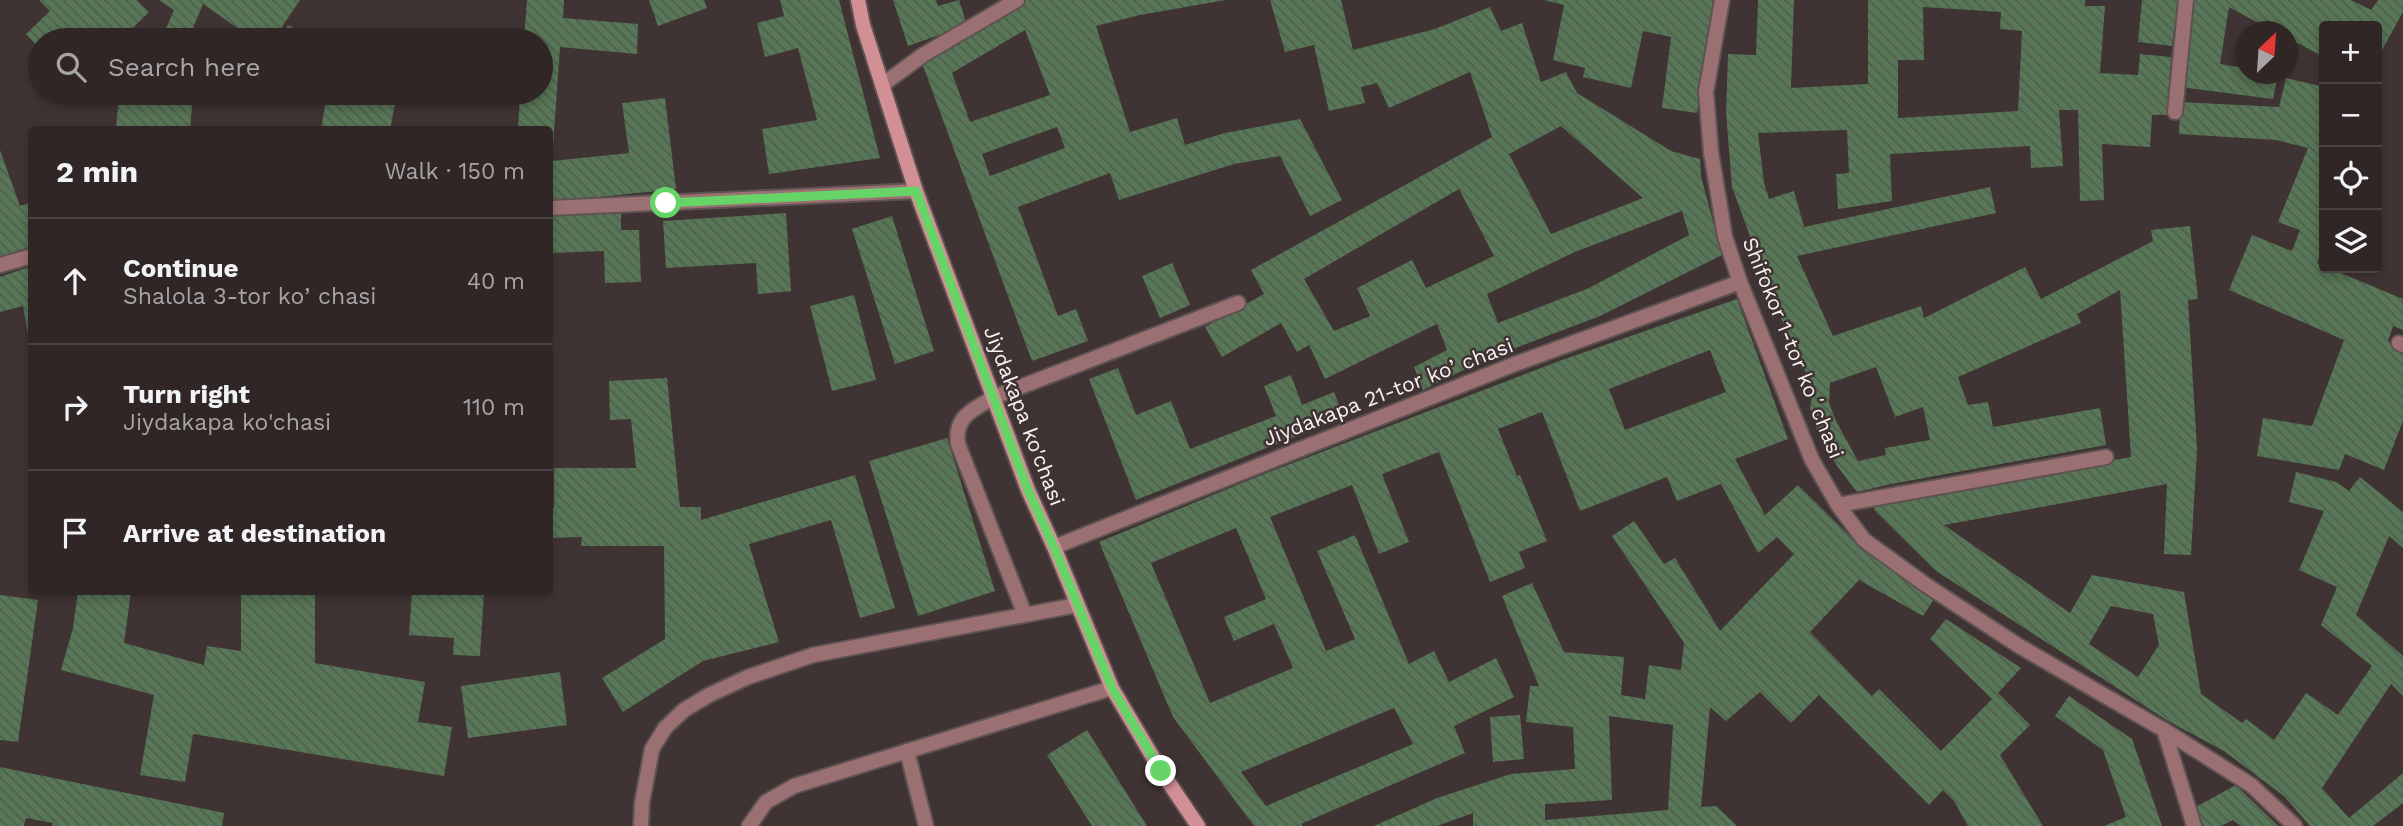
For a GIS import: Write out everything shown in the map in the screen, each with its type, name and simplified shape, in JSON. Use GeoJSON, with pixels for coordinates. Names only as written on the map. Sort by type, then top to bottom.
{"type":"FeatureCollection","features":[{"type":"Feature","properties":{"kind":"street","name":"Jiydakapa ko'chasi"},"geometry":{"type":"LineString","coordinates":[[858,0],[863,25],[916,191],[1028,490],[1112,688],[1161,771],[1198,826]]}},
{"type":"Feature","properties":{"kind":"street"},"geometry":{"type":"LineString","coordinates":[[882,85],[923,55],[1017,0]]}},
{"type":"Feature","properties":{"kind":"street","name":"Shifokor 1-tor koʻchasi"},"geometry":{"type":"LineString","coordinates":[[1722,0],[1706,92],[1711,152],[1725,237],[1740,282],[1812,460],[1838,505],[1864,540],[1926,585],[2019,646],[2164,730],[2251,785],[2295,826]]}},
{"type":"Feature","properties":{"kind":"street"},"geometry":{"type":"LineString","coordinates":[[2175,112],[2186,0]]}},
{"type":"Feature","properties":{"kind":"street"},"geometry":{"type":"LineString","coordinates":[[553,208],[916,191]]}},
{"type":"Feature","properties":{"kind":"street"},"geometry":{"type":"LineString","coordinates":[[0,265],[28,257]]}},
{"type":"Feature","properties":{"kind":"street","name":"Jiydakapa 21-tor koʼchasi"},"geometry":{"type":"LineString","coordinates":[[1054,547],[1514,364],[1740,282]]}},
{"type":"Feature","properties":{"kind":"street"},"geometry":{"type":"LineString","coordinates":[[1025,615],[958,444],[956,432],[960,422],[967,414],[994,397],[1238,303]]}},
{"type":"Feature","properties":{"kind":"street"},"geometry":{"type":"LineString","coordinates":[[1838,505],[2106,457]]}},
{"type":"Feature","properties":{"kind":"street"},"geometry":{"type":"LineString","coordinates":[[641,826],[642,803],[652,750],[664,728],[684,710],[709,695],[748,677],[813,655],[1077,605]]}},
{"type":"Feature","properties":{"kind":"street"},"geometry":{"type":"LineString","coordinates":[[749,826],[766,802],[794,786],[1112,688]]}},
{"type":"Feature","properties":{"kind":"street"},"geometry":{"type":"LineString","coordinates":[[2164,730],[2194,826]]}},
{"type":"Feature","properties":{"kind":"street"},"geometry":{"type":"LineString","coordinates":[[906,751],[926,826]]}},
{"type":"Feature","properties":{"kind":"building"},"geometry":{"type":"Polygon","coordinates":[[[39,0],[137,0],[149,12],[133,28],[32,28],[50,11],[39,0]]]}},
{"type":"Feature","properties":{"kind":"building"},"geometry":{"type":"Polygon","coordinates":[[[159,0],[300,0],[281,28],[238,28],[203,4],[193,28],[166,28],[174,10],[159,0]]]}},
{"type":"Feature","properties":{"kind":"building"},"geometry":{"type":"Polygon","coordinates":[[[527,0],[564,0],[563,18],[638,24],[637,54],[560,47],[553,147],[553,126],[518,126],[519,105],[553,105],[553,28],[525,28],[527,0]]]}},
{"type":"Feature","properties":{"kind":"building"},"geometry":{"type":"Polygon","coordinates":[[[649,0],[704,0],[707,8],[658,26],[649,0]]]}},
{"type":"Feature","properties":{"kind":"building"},"geometry":{"type":"Polygon","coordinates":[[[780,0],[839,0],[880,158],[769,174],[762,129],[817,120],[798,48],[765,57],[757,23],[784,16],[780,0]]]}},
{"type":"Feature","properties":{"kind":"building"},"geometry":{"type":"Polygon","coordinates":[[[893,0],[936,0],[938,6],[959,0],[967,25],[908,46],[893,0]]]}},
{"type":"Feature","properties":{"kind":"building"},"geometry":{"type":"Polygon","coordinates":[[[1024,0],[1226,0],[1140,15],[1096,26],[1130,132],[1177,118],[1185,145],[1225,133],[1300,119],[1342,200],[1310,216],[1280,156],[1234,164],[1119,200],[1110,173],[1018,207],[1058,316],[1076,309],[1088,341],[1032,361],[922,63],[945,52],[1024,0]],[[1025,30],[952,73],[970,122],[1050,95],[1025,30]],[[1057,127],[982,154],[990,176],[1065,148],[1057,127]]]}},
{"type":"Feature","properties":{"kind":"building"},"geometry":{"type":"Polygon","coordinates":[[[1270,0],[1341,0],[1353,50],[1435,29],[1490,7],[1501,31],[1522,23],[1541,82],[1566,72],[1577,93],[1671,151],[1700,159],[1701,176],[1722,255],[1600,316],[1484,360],[1423,390],[1414,367],[1447,350],[1437,324],[1325,379],[1309,345],[1297,352],[1281,323],[1222,357],[1205,327],[1264,294],[1251,270],[1492,137],[1470,72],[1389,108],[1377,83],[1361,87],[1365,103],[1329,111],[1314,45],[1285,52],[1270,0]],[[1561,126],[1509,154],[1551,234],[1643,198],[1561,126]],[[1459,189],[1304,279],[1334,331],[1370,316],[1357,288],[1412,260],[1426,288],[1494,256],[1459,189]],[[1682,211],[1575,252],[1487,294],[1498,323],[1589,288],[1689,235],[1682,211]]]}},
{"type":"Feature","properties":{"kind":"building"},"geometry":{"type":"Polygon","coordinates":[[[1544,0],[1713,0],[1697,113],[1662,108],[1671,37],[1643,31],[1631,88],[1583,77],[1585,68],[1553,60],[1564,5],[1544,0]]]}},
{"type":"Feature","properties":{"kind":"building"},"geometry":{"type":"Polygon","coordinates":[[[1758,0],[1794,0],[1791,88],[1868,84],[1868,0],[2085,0],[2085,6],[2105,6],[2100,73],[2138,75],[2140,54],[2171,57],[2167,115],[2152,115],[2150,147],[2102,144],[2104,200],[2080,201],[2078,110],[2059,110],[2063,166],[2031,168],[2030,146],[1890,154],[1892,201],[1838,209],[1836,174],[1849,173],[1847,130],[1758,133],[1764,183],[1769,199],[1794,191],[1804,227],[1990,187],[1996,213],[1797,256],[1833,336],[1921,306],[1924,318],[2025,267],[2041,299],[2153,241],[2151,230],[2190,226],[2198,299],[2188,300],[2197,449],[2191,555],[2164,554],[2167,484],[1944,525],[2070,613],[2092,575],[2184,592],[2201,694],[2242,723],[2246,719],[2274,740],[2306,693],[2338,715],[2372,666],[2321,625],[2337,587],[2299,570],[2324,511],[2289,502],[2296,472],[2336,482],[2349,491],[2360,477],[2403,512],[2403,548],[2389,536],[2356,615],[2403,656],[2403,696],[2391,684],[2322,788],[2349,818],[2403,773],[2403,803],[2373,826],[2310,826],[2285,797],[2224,751],[2168,721],[1936,571],[1875,511],[1872,502],[2131,457],[2120,290],[2077,314],[2081,323],[1958,377],[1968,405],[1988,402],[1993,427],[2100,408],[2106,445],[1857,492],[1837,466],[1816,428],[1810,408],[1813,388],[1756,264],[1751,239],[1732,187],[1726,112],[1728,54],[1756,55],[1758,0]],[[1923,7],[1924,60],[1898,60],[1898,118],[2018,111],[2022,31],[2000,29],[2001,12],[1923,7]],[[1876,367],[1830,383],[1829,403],[1858,461],[1886,455],[1885,448],[1930,440],[1923,407],[1895,417],[1876,367]],[[2111,606],[2089,644],[2138,677],[2159,645],[2153,614],[2111,606]]]}},
{"type":"Feature","properties":{"kind":"building"},"geometry":{"type":"Polygon","coordinates":[[[2142,0],[2178,0],[2172,46],[2138,42],[2142,0]]]}},
{"type":"Feature","properties":{"kind":"building"},"geometry":{"type":"Polygon","coordinates":[[[2188,0],[2351,0],[2371,10],[2378,0],[2403,0],[2403,12],[2382,50],[2382,21],[2319,21],[2319,54],[2298,43],[2298,21],[2255,21],[2229,7],[2220,64],[2235,66],[2235,84],[2276,84],[2273,99],[2180,87],[2188,0]]]}},
{"type":"Feature","properties":{"kind":"building"},"geometry":{"type":"Polygon","coordinates":[[[2298,81],[2319,86],[2319,273],[2341,273],[2403,299],[2403,330],[2393,326],[2388,341],[2403,349],[2403,421],[2384,470],[2345,454],[2339,470],[2257,456],[2263,418],[2312,426],[2344,340],[2229,290],[2252,235],[2292,251],[2300,230],[2278,222],[2308,148],[2276,140],[2179,134],[2180,102],[2279,107],[2285,84],[2298,84],[2298,81]]]}},
{"type":"Feature","properties":{"kind":"building"},"geometry":{"type":"Polygon","coordinates":[[[665,98],[676,189],[553,202],[553,161],[629,153],[622,103],[665,98]]]}},
{"type":"Feature","properties":{"kind":"building"},"geometry":{"type":"Polygon","coordinates":[[[118,105],[192,105],[190,126],[116,126],[118,105]]]}},
{"type":"Feature","properties":{"kind":"building"},"geometry":{"type":"Polygon","coordinates":[[[325,105],[395,105],[391,126],[322,126],[325,105]]]}},
{"type":"Feature","properties":{"kind":"building"},"geometry":{"type":"Polygon","coordinates":[[[0,150],[20,206],[28,203],[28,247],[0,257],[0,150]]]}},
{"type":"Feature","properties":{"kind":"building"},"geometry":{"type":"Polygon","coordinates":[[[621,211],[621,230],[639,230],[641,282],[605,283],[604,251],[553,253],[553,214],[621,211]]]}},
{"type":"Feature","properties":{"kind":"building"},"geometry":{"type":"Polygon","coordinates":[[[786,213],[791,291],[758,294],[756,263],[666,268],[663,221],[786,213]]]}},
{"type":"Feature","properties":{"kind":"building"},"geometry":{"type":"Polygon","coordinates":[[[892,216],[934,351],[895,364],[852,229],[892,216]]]}},
{"type":"Feature","properties":{"kind":"building"},"geometry":{"type":"Polygon","coordinates":[[[1172,263],[1190,305],[1160,318],[1142,276],[1172,263]]]}},
{"type":"Feature","properties":{"kind":"building"},"geometry":{"type":"Polygon","coordinates":[[[28,267],[28,334],[23,306],[0,312],[0,277],[28,267]]]}},
{"type":"Feature","properties":{"kind":"building"},"geometry":{"type":"Polygon","coordinates":[[[854,295],[876,380],[832,391],[810,306],[854,295]]]}},
{"type":"Feature","properties":{"kind":"building"},"geometry":{"type":"Polygon","coordinates":[[[1737,299],[1788,439],[1735,459],[1765,515],[1798,485],[1858,544],[1916,581],[1912,586],[1934,599],[1923,616],[1859,580],[1810,632],[1872,696],[1879,689],[1941,751],[1992,699],[1930,639],[1946,619],[2021,668],[1998,693],[2030,725],[2000,755],[2043,826],[1968,826],[1954,801],[1943,790],[1929,805],[1819,695],[1791,723],[1760,692],[1726,721],[1710,707],[1701,807],[1716,806],[1737,826],[1473,826],[1473,813],[1437,826],[1374,826],[1437,798],[1511,774],[1575,769],[1573,727],[1526,722],[1530,686],[1539,686],[1502,596],[1532,583],[1564,652],[1624,657],[1621,695],[1645,699],[1649,665],[1681,670],[1684,643],[1612,536],[1634,521],[1664,564],[1675,558],[1720,631],[1794,554],[1777,537],[1758,553],[1721,484],[1677,501],[1667,477],[1580,511],[1542,412],[1498,429],[1547,541],[1519,552],[1525,568],[1490,582],[1439,452],[1382,474],[1409,542],[1379,554],[1352,485],[1270,517],[1326,651],[1355,639],[1317,551],[1355,535],[1409,664],[1434,651],[1449,682],[1496,658],[1514,697],[1454,726],[1465,753],[1301,824],[1303,826],[1254,826],[1173,717],[1099,542],[1254,478],[1562,360],[1737,299]],[[1710,350],[1609,389],[1625,430],[1726,392],[1710,350]],[[1236,528],[1151,563],[1210,703],[1293,668],[1274,624],[1234,641],[1224,617],[1266,599],[1236,528]],[[1394,708],[1241,772],[1266,806],[1413,744],[1394,708]],[[1609,716],[1612,800],[1545,804],[1545,820],[1668,810],[1673,725],[1609,716]]]}},
{"type":"Feature","properties":{"kind":"building"},"geometry":{"type":"Polygon","coordinates":[[[1118,368],[1136,415],[1171,401],[1190,449],[1276,416],[1264,386],[1291,375],[1302,405],[1334,392],[1344,417],[1136,500],[1089,379],[1118,368]]]}},
{"type":"Feature","properties":{"kind":"building"},"geometry":{"type":"Polygon","coordinates":[[[667,378],[680,507],[701,507],[701,520],[855,475],[895,608],[860,618],[831,520],[749,544],[779,642],[703,661],[623,712],[602,678],[665,639],[664,546],[581,546],[582,537],[553,538],[554,468],[636,468],[631,419],[610,420],[609,381],[667,378]]]}},
{"type":"Feature","properties":{"kind":"building"},"geometry":{"type":"Polygon","coordinates":[[[947,438],[995,591],[918,616],[869,461],[947,438]]]}},
{"type":"Feature","properties":{"kind":"building"},"geometry":{"type":"Polygon","coordinates":[[[0,595],[38,600],[18,742],[0,740],[0,595]]]}},
{"type":"Feature","properties":{"kind":"building"},"geometry":{"type":"Polygon","coordinates":[[[78,595],[131,595],[124,643],[204,665],[207,646],[241,651],[241,595],[315,595],[315,663],[425,682],[418,722],[452,727],[444,776],[193,734],[185,782],[140,775],[154,695],[61,670],[73,628],[78,595]]]}},
{"type":"Feature","properties":{"kind":"building"},"geometry":{"type":"Polygon","coordinates":[[[412,595],[484,595],[480,656],[453,655],[454,638],[409,635],[412,595]]]}},
{"type":"Feature","properties":{"kind":"building"},"geometry":{"type":"Polygon","coordinates":[[[560,672],[567,725],[468,738],[461,686],[560,672]]]}},
{"type":"Feature","properties":{"kind":"building"},"geometry":{"type":"Polygon","coordinates":[[[2069,696],[2132,739],[2162,826],[2104,826],[2126,817],[2103,750],[2055,716],[2069,696]]]}},
{"type":"Feature","properties":{"kind":"building"},"geometry":{"type":"Polygon","coordinates":[[[1520,715],[1524,759],[1493,762],[1490,717],[1520,715]]]}},
{"type":"Feature","properties":{"kind":"building"},"geometry":{"type":"Polygon","coordinates":[[[1087,730],[1147,826],[1092,826],[1047,755],[1087,730]]]}},
{"type":"Feature","properties":{"kind":"building"},"geometry":{"type":"Polygon","coordinates":[[[0,767],[224,813],[222,826],[52,826],[53,823],[26,818],[24,826],[0,826],[0,767]]]}},
{"type":"Feature","properties":{"kind":"building"},"geometry":{"type":"Polygon","coordinates":[[[2236,785],[2278,826],[2241,826],[2233,820],[2221,826],[2204,826],[2194,808],[2236,785]]]}},
{"type":"Feature","properties":{"kind":"route"},"geometry":{"type":"LineString","coordinates":[[666,203],[916,191],[1028,490],[1112,688],[1161,771]]}}]}
